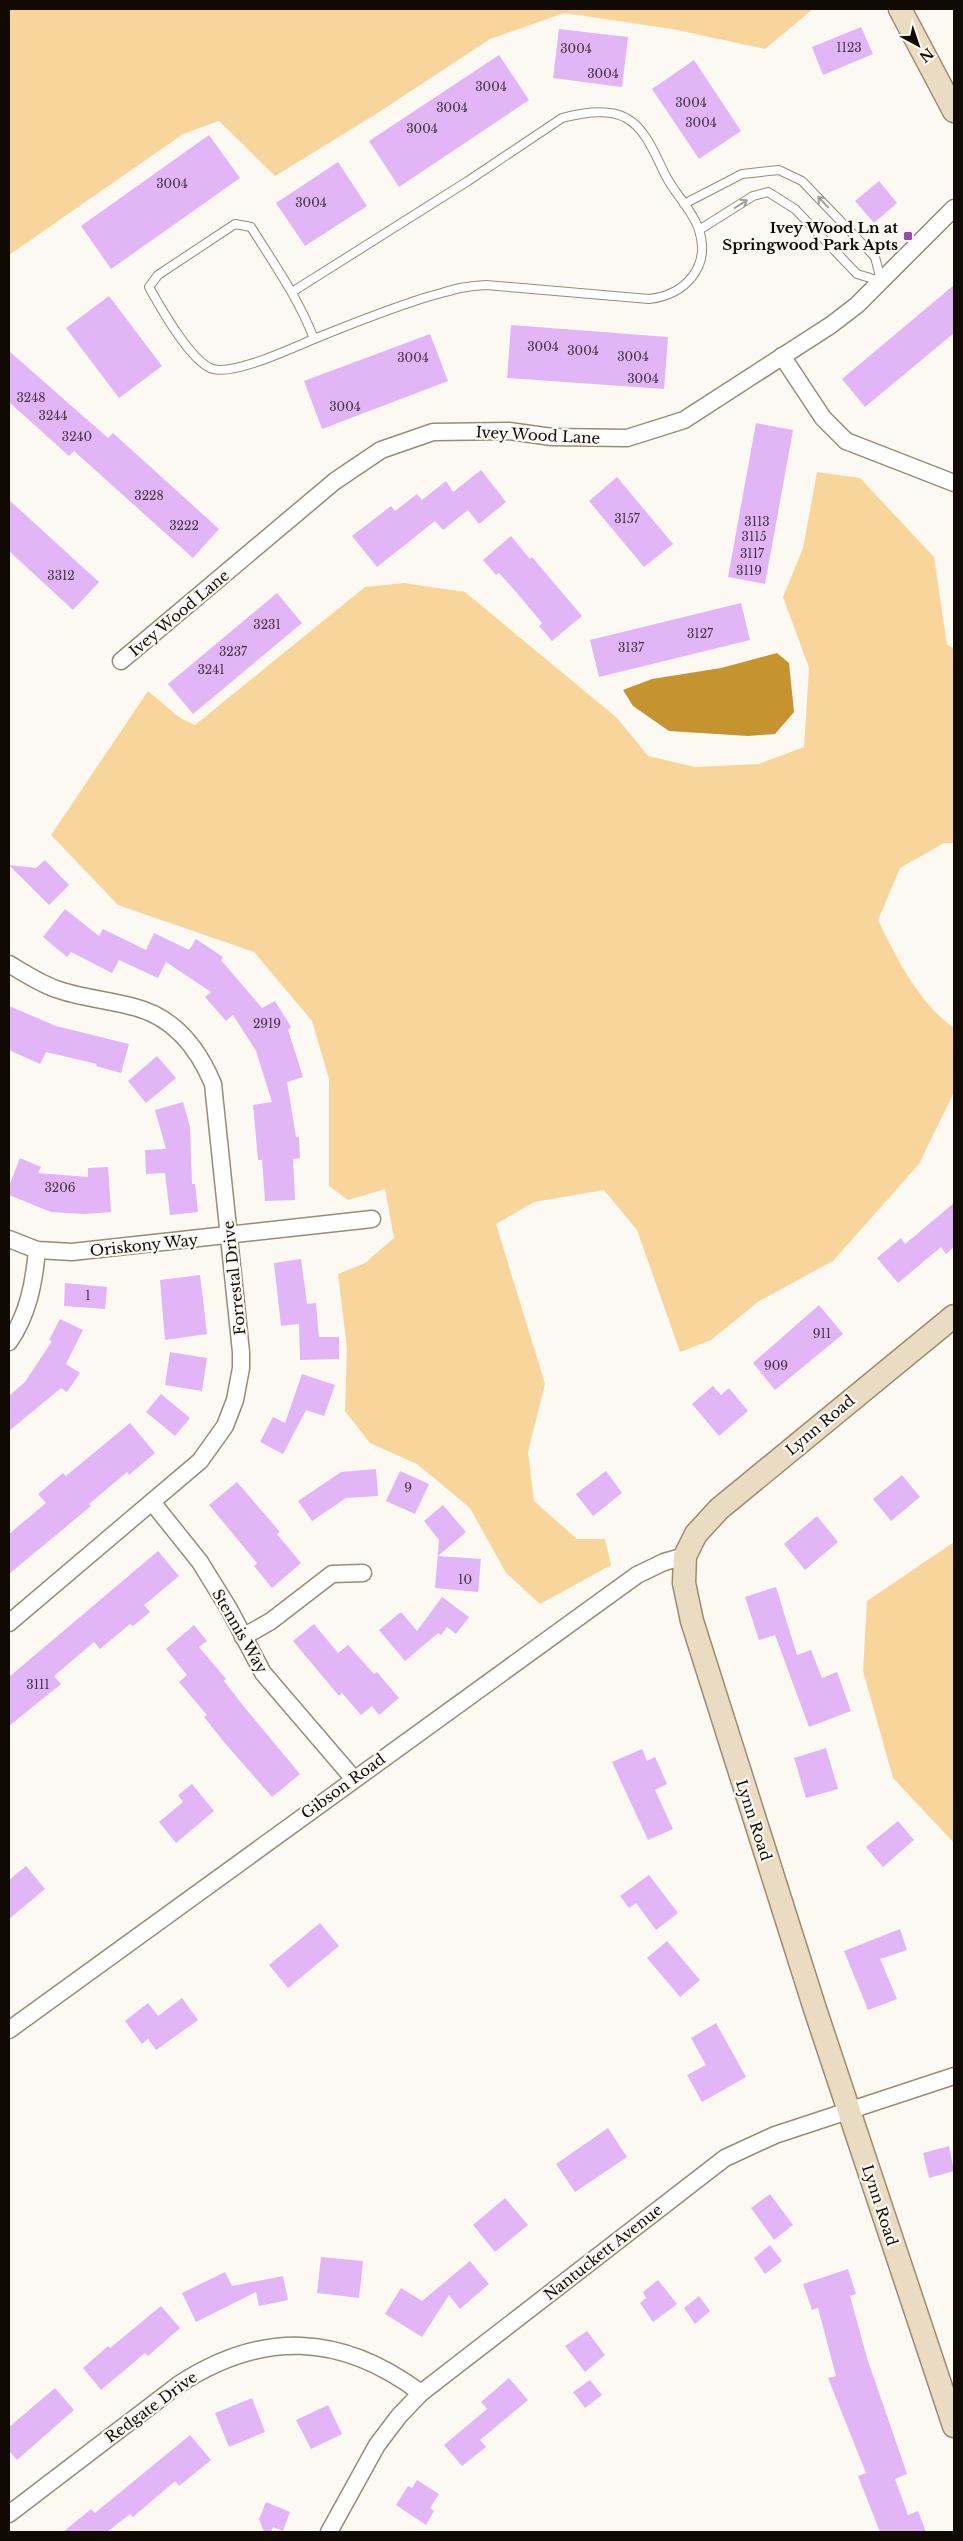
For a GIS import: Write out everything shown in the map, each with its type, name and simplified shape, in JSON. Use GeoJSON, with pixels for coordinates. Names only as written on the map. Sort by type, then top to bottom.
{"type":"FeatureCollection","features":[{"type":"Feature","properties":{"kind":"street"},"geometry":{"type":"LineString","coordinates":[[900,9],[954,111]]}},
{"type":"Feature","properties":{"kind":"street","name":"Ivey Wood Lane"},"geometry":{"type":"LineString","coordinates":[[121,661],[335,481],[381,450],[433,432],[509,431],[552,437],[627,438],[684,420],[831,325],[882,282],[954,208]]}},
{"type":"Feature","properties":{"kind":"street"},"geometry":{"type":"LineString","coordinates":[[782,356],[823,418],[846,440],[954,483]]}},
{"type":"Feature","properties":{"kind":"street","name":"Forrestal Drive"},"geometry":{"type":"LineString","coordinates":[[9,964],[56,989],[147,1011],[165,1020],[183,1034],[198,1052],[213,1084],[241,1352],[239,1385],[235,1400],[225,1426],[208,1451],[186,1474],[9,1623]]}},
{"type":"Feature","properties":{"kind":"street","name":"Oriskony Way"},"geometry":{"type":"LineString","coordinates":[[9,1239],[37,1250],[72,1252],[372,1219]]}},
{"type":"Feature","properties":{"kind":"street"},"geometry":{"type":"LineString","coordinates":[[9,1342],[22,1319],[31,1291],[37,1250]]}},
{"type":"Feature","properties":{"kind":"street","name":"Lynn Road"},"geometry":{"type":"LineString","coordinates":[[954,1316],[719,1509],[696,1534],[685,1556],[684,1578],[692,1621],[849,2110],[954,2426]]}},
{"type":"Feature","properties":{"kind":"street","name":"Stennis Way"},"geometry":{"type":"LineString","coordinates":[[152,1502],[200,1562],[229,1609],[264,1673],[353,1778]]}},
{"type":"Feature","properties":{"kind":"street","name":"Gibson Road"},"geometry":{"type":"LineString","coordinates":[[9,2030],[353,1778],[637,1575],[664,1562],[685,1556]]}},
{"type":"Feature","properties":{"kind":"street"},"geometry":{"type":"LineString","coordinates":[[243,1637],[271,1621],[332,1574],[363,1573]]}},
{"type":"Feature","properties":{"kind":"street","name":"Nantuckett Avenue"},"geometry":{"type":"LineString","coordinates":[[329,2532],[377,2445],[399,2416],[421,2393],[725,2158],[775,2134],[954,2076]]}},
{"type":"Feature","properties":{"kind":"street","name":"Redgate Drive"},"geometry":{"type":"LineString","coordinates":[[9,2514],[178,2385],[200,2370],[228,2357],[258,2349],[288,2346],[316,2347],[342,2352],[385,2369],[421,2393]]}},
{"type":"Feature","properties":{"kind":"lane"},"geometry":{"type":"LineString","coordinates":[[292,292],[468,181],[562,118],[579,114],[608,112],[626,118],[641,130],[668,180],[699,230],[702,248],[699,265],[691,279],[680,291],[666,298],[649,300],[486,285],[467,285],[447,289],[387,310],[314,339],[234,369],[214,370],[202,364],[165,317],[149,287],[158,275],[235,224],[252,227],[304,312],[314,339]]}},
{"type":"Feature","properties":{"kind":"lane"},"geometry":{"type":"LineString","coordinates":[[684,204],[742,174],[764,170],[785,172],[802,181],[875,257],[882,282]]}},
{"type":"Feature","properties":{"kind":"lane"},"geometry":{"type":"LineString","coordinates":[[699,230],[753,196],[768,192],[795,209],[857,274],[882,282]]}},
{"type":"Feature","properties":{"kind":"shaded area"},"geometry":{"type":"Polygon","coordinates":[[[9,9],[813,9],[765,49],[672,29],[564,13],[490,39],[373,116],[275,176],[219,121],[183,134],[9,255],[9,9]]]}},
{"type":"Feature","properties":{"kind":"shaded area"},"geometry":{"type":"Polygon","coordinates":[[[817,472],[860,478],[934,557],[947,645],[954,648],[954,843],[944,843],[900,868],[878,920],[893,950],[919,993],[954,1028],[954,1092],[919,1164],[833,1261],[759,1301],[711,1340],[680,1352],[637,1230],[604,1190],[534,1202],[496,1224],[545,1384],[528,1452],[534,1501],[577,1539],[605,1539],[611,1565],[540,1604],[506,1573],[470,1508],[417,1464],[370,1443],[345,1411],[347,1349],[338,1274],[365,1263],[394,1238],[385,1189],[348,1200],[329,1186],[329,1079],[312,1021],[254,952],[118,905],[51,835],[148,691],[180,718],[195,725],[365,587],[404,583],[465,592],[617,718],[648,756],[695,767],[759,764],[804,747],[809,668],[783,597],[803,548],[817,472]]]}},
{"type":"Feature","properties":{"kind":"shaded area"},"geometry":{"type":"Polygon","coordinates":[[[777,653],[789,663],[794,712],[775,734],[748,736],[669,731],[633,706],[623,690],[652,679],[721,668],[777,653]]]}},
{"type":"Feature","properties":{"kind":"shaded area"},"geometry":{"type":"Polygon","coordinates":[[[954,1542],[954,1843],[893,1778],[863,1671],[867,1601],[954,1542]]]}},
{"type":"Feature","properties":{"kind":"building"},"geometry":{"type":"Polygon","coordinates":[[[861,27],[873,54],[823,75],[812,47],[861,27]]]}},
{"type":"Feature","properties":{"kind":"building"},"geometry":{"type":"Polygon","coordinates":[[[559,29],[628,37],[622,87],[553,78],[559,29]]]}},
{"type":"Feature","properties":{"kind":"building"},"geometry":{"type":"Polygon","coordinates":[[[499,55],[529,100],[399,187],[369,141],[499,55]]]}},
{"type":"Feature","properties":{"kind":"building"},"geometry":{"type":"Polygon","coordinates":[[[694,60],[741,131],[699,159],[652,89],[694,60]]]}},
{"type":"Feature","properties":{"kind":"building"},"geometry":{"type":"Polygon","coordinates":[[[209,135],[240,178],[111,269],[81,226],[209,135]]]}},
{"type":"Feature","properties":{"kind":"building"},"geometry":{"type":"Polygon","coordinates":[[[338,162],[367,206],[305,246],[276,203],[338,162]]]}},
{"type":"Feature","properties":{"kind":"building"},"geometry":{"type":"Polygon","coordinates":[[[879,181],[897,203],[874,223],[855,201],[879,181]]]}},
{"type":"Feature","properties":{"kind":"building"},"geometry":{"type":"Polygon","coordinates":[[[954,285],[954,333],[865,407],[842,379],[954,285]]]}},
{"type":"Feature","properties":{"kind":"building"},"geometry":{"type":"Polygon","coordinates":[[[109,296],[162,366],[119,398],[66,328],[109,296]]]}},
{"type":"Feature","properties":{"kind":"building"},"geometry":{"type":"Polygon","coordinates":[[[511,325],[668,337],[664,389],[507,378],[511,325]]]}},
{"type":"Feature","properties":{"kind":"building"},"geometry":{"type":"Polygon","coordinates":[[[430,334],[448,381],[322,429],[304,381],[430,334]]]}},
{"type":"Feature","properties":{"kind":"building"},"geometry":{"type":"Polygon","coordinates":[[[9,351],[108,438],[113,433],[219,529],[193,558],[74,451],[69,456],[9,402],[9,351]]]}},
{"type":"Feature","properties":{"kind":"building"},"geometry":{"type":"Polygon","coordinates":[[[756,423],[793,430],[765,584],[728,577],[756,423]]]}},
{"type":"Feature","properties":{"kind":"building"},"geometry":{"type":"Polygon","coordinates":[[[481,470],[506,502],[479,524],[468,510],[443,530],[435,521],[377,567],[352,536],[391,506],[395,511],[417,494],[422,500],[446,481],[453,492],[481,470]]]}},
{"type":"Feature","properties":{"kind":"building"},"geometry":{"type":"Polygon","coordinates":[[[617,477],[673,544],[644,567],[589,501],[617,477]]]}},
{"type":"Feature","properties":{"kind":"building"},"geometry":{"type":"Polygon","coordinates":[[[9,500],[99,582],[73,610],[9,551],[9,500]]]}},
{"type":"Feature","properties":{"kind":"building"},"geometry":{"type":"Polygon","coordinates":[[[511,536],[530,559],[532,557],[582,616],[552,641],[539,626],[542,623],[517,593],[499,573],[496,575],[483,560],[511,536]]]}},
{"type":"Feature","properties":{"kind":"building"},"geometry":{"type":"Polygon","coordinates":[[[277,593],[302,623],[193,714],[168,684],[277,593]]]}},
{"type":"Feature","properties":{"kind":"building"},"geometry":{"type":"Polygon","coordinates":[[[741,603],[750,640],[599,677],[590,640],[741,603]]]}},
{"type":"Feature","properties":{"kind":"building"},"geometry":{"type":"Polygon","coordinates":[[[45,860],[69,885],[49,905],[9,865],[36,868],[45,860]]]}},
{"type":"Feature","properties":{"kind":"building"},"geometry":{"type":"Polygon","coordinates":[[[65,909],[99,936],[103,929],[146,950],[154,933],[189,950],[196,939],[223,957],[221,960],[262,1008],[275,1001],[291,1027],[288,1030],[303,1077],[287,1082],[296,1137],[299,1137],[300,1158],[293,1159],[295,1200],[265,1201],[262,1160],[258,1160],[253,1105],[272,1102],[256,1051],[233,1015],[226,1021],[205,997],[211,992],[166,962],[158,978],[119,960],[112,973],[71,952],[67,957],[43,937],[65,909]]]}},
{"type":"Feature","properties":{"kind":"building"},"geometry":{"type":"Polygon","coordinates":[[[9,1006],[56,1026],[129,1044],[121,1073],[96,1066],[97,1064],[46,1052],[40,1064],[9,1050],[9,1006]]]}},
{"type":"Feature","properties":{"kind":"building"},"geometry":{"type":"Polygon","coordinates":[[[157,1056],[176,1078],[146,1103],[128,1081],[157,1056]]]}},
{"type":"Feature","properties":{"kind":"building"},"geometry":{"type":"Polygon","coordinates":[[[183,1102],[190,1127],[192,1184],[195,1184],[198,1212],[170,1215],[165,1173],[146,1174],[145,1150],[166,1149],[155,1110],[183,1102]]]}},
{"type":"Feature","properties":{"kind":"building"},"geometry":{"type":"Polygon","coordinates":[[[20,1158],[41,1167],[38,1173],[88,1177],[88,1168],[108,1167],[111,1212],[85,1214],[51,1212],[9,1195],[9,1186],[20,1158]]]}},
{"type":"Feature","properties":{"kind":"building"},"geometry":{"type":"Polygon","coordinates":[[[954,1203],[954,1247],[946,1254],[941,1247],[898,1283],[877,1258],[901,1238],[905,1244],[954,1203]]]}},
{"type":"Feature","properties":{"kind":"building"},"geometry":{"type":"Polygon","coordinates":[[[301,1259],[307,1304],[316,1303],[319,1337],[339,1337],[339,1359],[300,1360],[299,1324],[281,1326],[274,1263],[301,1259]]]}},
{"type":"Feature","properties":{"kind":"building"},"geometry":{"type":"Polygon","coordinates":[[[200,1275],[207,1334],[165,1340],[160,1280],[200,1275]]]}},
{"type":"Feature","properties":{"kind":"building"},"geometry":{"type":"Polygon","coordinates":[[[65,1283],[107,1287],[105,1309],[64,1306],[65,1283]]]}},
{"type":"Feature","properties":{"kind":"building"},"geometry":{"type":"Polygon","coordinates":[[[819,1305],[843,1334],[775,1390],[753,1363],[819,1305]]]}},
{"type":"Feature","properties":{"kind":"building"},"geometry":{"type":"Polygon","coordinates":[[[60,1319],[83,1330],[66,1364],[80,1373],[67,1392],[61,1388],[9,1431],[9,1396],[25,1382],[52,1341],[49,1340],[60,1319]]]}},
{"type":"Feature","properties":{"kind":"building"},"geometry":{"type":"Polygon","coordinates":[[[170,1352],[207,1358],[202,1391],[165,1385],[170,1352]]]}},
{"type":"Feature","properties":{"kind":"building"},"geometry":{"type":"Polygon","coordinates":[[[302,1374],[335,1385],[324,1416],[306,1410],[283,1454],[260,1442],[273,1417],[285,1423],[302,1374]]]}},
{"type":"Feature","properties":{"kind":"building"},"geometry":{"type":"Polygon","coordinates":[[[713,1386],[721,1395],[729,1388],[748,1411],[719,1436],[692,1404],[713,1386]]]}},
{"type":"Feature","properties":{"kind":"building"},"geometry":{"type":"Polygon","coordinates":[[[161,1394],[190,1418],[175,1436],[146,1412],[161,1394]]]}},
{"type":"Feature","properties":{"kind":"building"},"geometry":{"type":"Polygon","coordinates":[[[130,1423],[155,1453],[129,1475],[127,1472],[89,1504],[91,1506],[9,1574],[9,1534],[46,1503],[38,1494],[63,1473],[66,1476],[130,1423]]]}},
{"type":"Feature","properties":{"kind":"building"},"geometry":{"type":"Polygon","coordinates":[[[376,1469],[378,1496],[346,1498],[312,1521],[298,1501],[341,1472],[376,1469]]]}},
{"type":"Feature","properties":{"kind":"building"},"geometry":{"type":"Polygon","coordinates":[[[400,1471],[429,1484],[415,1514],[386,1501],[400,1471]]]}},
{"type":"Feature","properties":{"kind":"building"},"geometry":{"type":"Polygon","coordinates":[[[606,1471],[622,1493],[593,1516],[576,1494],[606,1471]]]}},
{"type":"Feature","properties":{"kind":"building"},"geometry":{"type":"Polygon","coordinates":[[[902,1475],[920,1497],[891,1521],[873,1499],[902,1475]]]}},
{"type":"Feature","properties":{"kind":"building"},"geometry":{"type":"Polygon","coordinates":[[[237,1482],[280,1532],[277,1534],[301,1563],[272,1588],[254,1566],[257,1563],[209,1505],[237,1482]]]}},
{"type":"Feature","properties":{"kind":"building"},"geometry":{"type":"Polygon","coordinates":[[[443,1505],[466,1532],[438,1556],[481,1559],[478,1592],[435,1588],[439,1540],[424,1521],[443,1505]]]}},
{"type":"Feature","properties":{"kind":"building"},"geometry":{"type":"Polygon","coordinates":[[[817,1516],[838,1542],[805,1570],[784,1544],[817,1516]]]}},
{"type":"Feature","properties":{"kind":"building"},"geometry":{"type":"Polygon","coordinates":[[[158,1551],[179,1576],[144,1605],[150,1612],[133,1626],[130,1624],[100,1649],[94,1642],[54,1676],[61,1684],[9,1726],[9,1677],[158,1551]]]}},
{"type":"Feature","properties":{"kind":"building"},"geometry":{"type":"Polygon","coordinates":[[[776,1587],[797,1655],[811,1650],[822,1678],[837,1672],[851,1711],[809,1727],[775,1635],[759,1640],[745,1597],[776,1587]]]}},
{"type":"Feature","properties":{"kind":"building"},"geometry":{"type":"Polygon","coordinates":[[[442,1597],[469,1617],[456,1634],[447,1627],[441,1635],[438,1633],[405,1661],[379,1630],[401,1612],[417,1631],[442,1597]]]}},
{"type":"Feature","properties":{"kind":"building"},"geometry":{"type":"Polygon","coordinates":[[[314,1624],[338,1653],[348,1645],[374,1674],[377,1672],[399,1698],[379,1715],[372,1706],[361,1715],[342,1693],[339,1696],[293,1641],[314,1624]]]}},
{"type":"Feature","properties":{"kind":"building"},"geometry":{"type":"Polygon","coordinates":[[[194,1625],[207,1641],[199,1647],[226,1679],[224,1681],[245,1708],[300,1774],[272,1797],[224,1742],[204,1717],[207,1715],[179,1682],[187,1675],[166,1649],[194,1625]]]}},
{"type":"Feature","properties":{"kind":"building"},"geometry":{"type":"Polygon","coordinates":[[[826,1748],[838,1789],[806,1798],[794,1758],[826,1748]]]}},
{"type":"Feature","properties":{"kind":"building"},"geometry":{"type":"Polygon","coordinates":[[[642,1749],[647,1761],[655,1757],[667,1784],[655,1790],[673,1829],[648,1840],[612,1762],[642,1749]]]}},
{"type":"Feature","properties":{"kind":"building"},"geometry":{"type":"Polygon","coordinates":[[[192,1784],[214,1811],[176,1843],[159,1822],[183,1802],[178,1795],[192,1784]]]}},
{"type":"Feature","properties":{"kind":"building"},"geometry":{"type":"Polygon","coordinates":[[[898,1821],[914,1840],[883,1867],[866,1847],[898,1821]]]}},
{"type":"Feature","properties":{"kind":"building"},"geometry":{"type":"Polygon","coordinates":[[[26,1866],[45,1889],[9,1919],[9,1880],[26,1866]]]}},
{"type":"Feature","properties":{"kind":"building"},"geometry":{"type":"Polygon","coordinates":[[[649,1875],[678,1913],[656,1930],[636,1903],[629,1908],[620,1896],[649,1875]]]}},
{"type":"Feature","properties":{"kind":"building"},"geometry":{"type":"Polygon","coordinates":[[[320,1923],[339,1946],[288,1988],[269,1965],[320,1923]]]}},
{"type":"Feature","properties":{"kind":"building"},"geometry":{"type":"Polygon","coordinates":[[[900,1929],[907,1950],[880,1959],[897,1999],[868,2010],[844,1951],[900,1929]]]}},
{"type":"Feature","properties":{"kind":"building"},"geometry":{"type":"Polygon","coordinates":[[[667,1941],[700,1980],[680,1997],[647,1958],[667,1941]]]}},
{"type":"Feature","properties":{"kind":"building"},"geometry":{"type":"Polygon","coordinates":[[[182,1998],[198,2020],[156,2050],[148,2039],[142,2044],[125,2021],[148,2003],[158,2016],[182,1998]]]}},
{"type":"Feature","properties":{"kind":"building"},"geometry":{"type":"Polygon","coordinates":[[[716,2023],[746,2077],[702,2102],[687,2075],[706,2065],[691,2038],[716,2023]]]}},
{"type":"Feature","properties":{"kind":"building"},"geometry":{"type":"Polygon","coordinates":[[[608,2128],[627,2157],[575,2192],[556,2164],[608,2128]]]}},
{"type":"Feature","properties":{"kind":"building"},"geometry":{"type":"Polygon","coordinates":[[[949,2146],[954,2171],[929,2178],[923,2153],[949,2146]]]}},
{"type":"Feature","properties":{"kind":"building"},"geometry":{"type":"Polygon","coordinates":[[[770,2194],[793,2225],[774,2240],[751,2208],[770,2194]]]}},
{"type":"Feature","properties":{"kind":"building"},"geometry":{"type":"Polygon","coordinates":[[[505,2198],[528,2225],[495,2252],[473,2225],[505,2198]]]}},
{"type":"Feature","properties":{"kind":"building"},"geometry":{"type":"Polygon","coordinates":[[[770,2245],[782,2261],[765,2274],[754,2258],[770,2245]]]}},
{"type":"Feature","properties":{"kind":"building"},"geometry":{"type":"Polygon","coordinates":[[[321,2257],[363,2261],[359,2298],[317,2293],[321,2257]]]}},
{"type":"Feature","properties":{"kind":"building"},"geometry":{"type":"Polygon","coordinates":[[[470,2261],[489,2284],[460,2309],[449,2295],[422,2337],[385,2314],[401,2288],[422,2301],[470,2261]]]}},
{"type":"Feature","properties":{"kind":"building"},"geometry":{"type":"Polygon","coordinates":[[[848,2269],[856,2294],[850,2296],[867,2358],[907,2474],[895,2479],[908,2515],[918,2511],[926,2532],[880,2532],[858,2476],[866,2473],[828,2378],[836,2376],[818,2308],[812,2310],[803,2284],[848,2269]]]}},
{"type":"Feature","properties":{"kind":"building"},"geometry":{"type":"Polygon","coordinates":[[[225,2272],[232,2286],[283,2276],[288,2300],[259,2306],[256,2292],[196,2322],[182,2293],[225,2272]]]}},
{"type":"Feature","properties":{"kind":"building"},"geometry":{"type":"Polygon","coordinates":[[[658,2280],[677,2304],[653,2322],[640,2303],[646,2298],[643,2292],[658,2280]]]}},
{"type":"Feature","properties":{"kind":"building"},"geometry":{"type":"Polygon","coordinates":[[[699,2296],[710,2311],[695,2324],[684,2308],[699,2296]]]}},
{"type":"Feature","properties":{"kind":"building"},"geometry":{"type":"Polygon","coordinates":[[[161,2306],[180,2328],[148,2356],[145,2353],[101,2390],[83,2368],[108,2346],[110,2348],[161,2306]]]}},
{"type":"Feature","properties":{"kind":"building"},"geometry":{"type":"Polygon","coordinates":[[[587,2331],[605,2355],[585,2372],[565,2346],[587,2331]]]}},
{"type":"Feature","properties":{"kind":"building"},"geometry":{"type":"Polygon","coordinates":[[[509,2378],[528,2400],[480,2440],[486,2447],[462,2466],[444,2445],[487,2409],[481,2402],[509,2378]]]}},
{"type":"Feature","properties":{"kind":"building"},"geometry":{"type":"Polygon","coordinates":[[[590,2380],[602,2395],[585,2408],[573,2392],[590,2380]]]}},
{"type":"Feature","properties":{"kind":"building"},"geometry":{"type":"Polygon","coordinates":[[[55,2388],[74,2410],[17,2460],[9,2451],[9,2427],[55,2388]]]}},
{"type":"Feature","properties":{"kind":"building"},"geometry":{"type":"Polygon","coordinates":[[[252,2398],[265,2432],[229,2447],[215,2413],[252,2398]]]}},
{"type":"Feature","properties":{"kind":"building"},"geometry":{"type":"Polygon","coordinates":[[[328,2405],[342,2434],[311,2449],[296,2420],[328,2405]]]}},
{"type":"Feature","properties":{"kind":"building"},"geometry":{"type":"Polygon","coordinates":[[[190,2435],[211,2460],[179,2486],[175,2481],[133,2517],[130,2514],[107,2532],[63,2532],[91,2509],[95,2513],[190,2435]]]}},
{"type":"Feature","properties":{"kind":"building"},"geometry":{"type":"Polygon","coordinates":[[[417,2480],[439,2494],[430,2508],[434,2511],[426,2525],[396,2505],[408,2486],[412,2488],[417,2480]]]}},
{"type":"Feature","properties":{"kind":"building"},"geometry":{"type":"Polygon","coordinates":[[[266,2502],[290,2512],[283,2531],[273,2527],[271,2532],[264,2532],[259,2519],[266,2502]]]}},
{"type":"Feature","properties":{"kind":"place","name":"Ivey Wood Ln at Springwood Park Apts"},"geometry":{"type":"Point","coordinates":[908,236]}}]}
